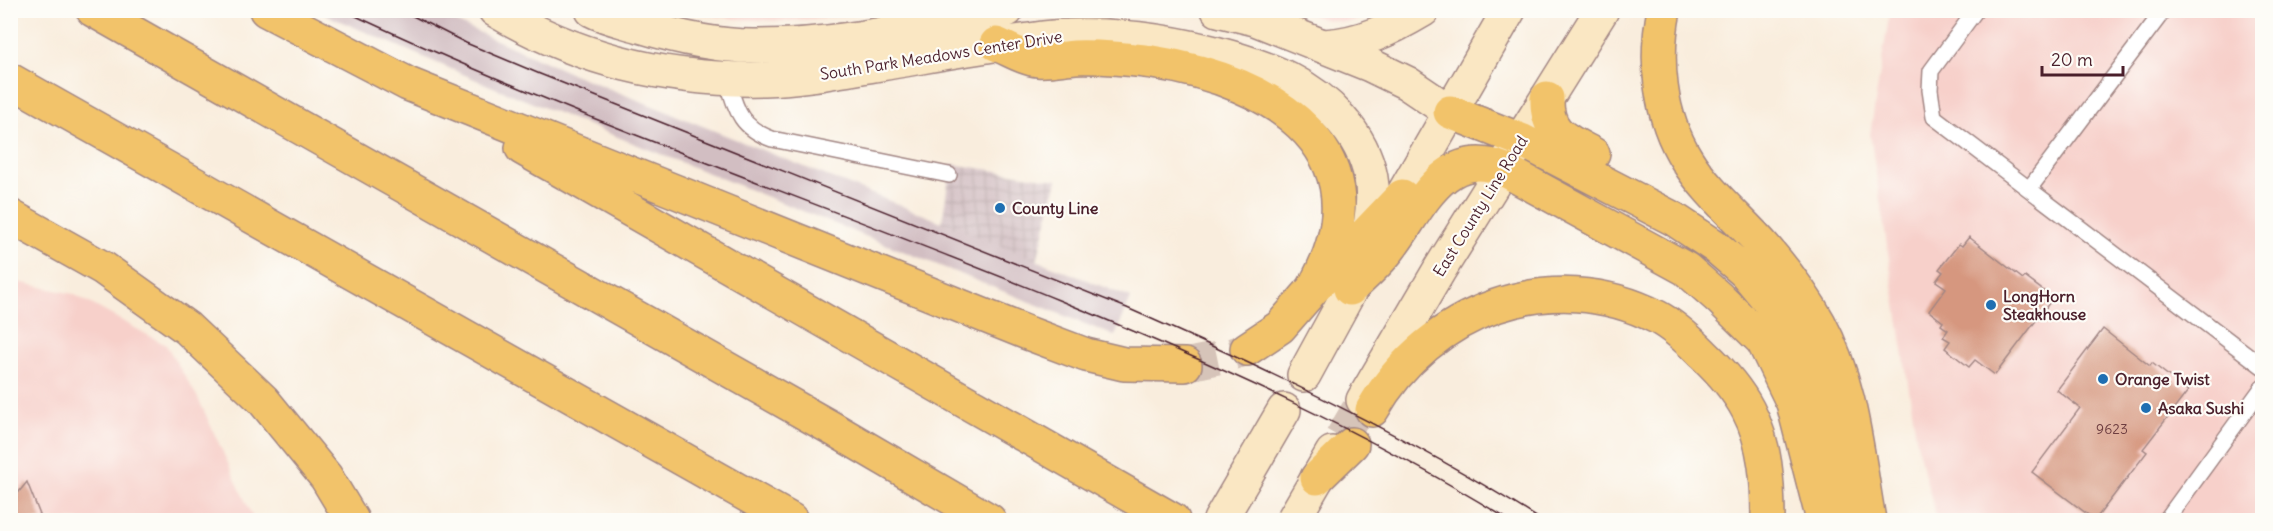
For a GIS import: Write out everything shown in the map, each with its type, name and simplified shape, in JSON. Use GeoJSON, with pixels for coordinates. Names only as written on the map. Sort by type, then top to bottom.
{"type":"FeatureCollection","features":[{"type":"Feature","properties":{"kind":"highway"},"geometry":{"type":"LineString","coordinates":[[93,10],[990,520]]}},
{"type":"Feature","properties":{"kind":"highway"},"geometry":{"type":"LineString","coordinates":[[266,10],[408,84],[1173,520]]}},
{"type":"Feature","properties":{"kind":"highway"},"geometry":{"type":"LineString","coordinates":[[1664,10],[1659,36],[1659,67],[1668,117],[1677,140],[1687,160],[1726,208],[1765,248],[1804,298],[1819,323],[1834,356],[1852,414],[1846,517]]}},
{"type":"Feature","properties":{"kind":"highway"},"geometry":{"type":"LineString","coordinates":[[996,44],[1038,60],[1077,57],[1112,58],[1153,62],[1197,72],[1260,95],[1302,124],[1320,145],[1330,164],[1338,194],[1339,215],[1330,255],[1313,289]]}},
{"type":"Feature","properties":{"kind":"highway"},"geometry":{"type":"LineString","coordinates":[[10,80],[791,520]]}},
{"type":"Feature","properties":{"kind":"highway"},"geometry":{"type":"LineString","coordinates":[[408,84],[1086,355],[1124,364],[1185,365]]}},
{"type":"Feature","properties":{"kind":"highway"},"geometry":{"type":"LineString","coordinates":[[1547,98],[1548,119],[1558,133],[1578,146],[1685,201],[1728,231],[1749,251],[1789,306],[1818,365],[1830,397],[1842,451],[1846,517]]}},
{"type":"Feature","properties":{"kind":"highway"},"geometry":{"type":"LineString","coordinates":[[1450,112],[1521,140],[1674,219],[1716,247],[1752,281],[1779,313],[1795,339],[1819,408],[1830,460],[1846,517]]}},
{"type":"Feature","properties":{"kind":"highway"},"geometry":{"type":"LineString","coordinates":[[1350,289],[1392,246],[1424,197],[1441,180],[1460,168],[1474,164],[1491,164],[1503,168],[1686,269],[1763,341],[1846,517]]}},
{"type":"Feature","properties":{"kind":"highway"},"geometry":{"type":"LineString","coordinates":[[1247,349],[1280,327],[1369,228],[1402,196]]}},
{"type":"Feature","properties":{"kind":"highway"},"geometry":{"type":"LineString","coordinates":[[10,216],[103,268],[187,328],[262,400],[326,477],[352,520]]}},
{"type":"Feature","properties":{"kind":"highway"},"geometry":{"type":"LineString","coordinates":[[1367,407],[1384,391],[1411,358],[1439,334],[1478,313],[1515,299],[1544,296],[1577,294],[1613,301],[1656,317],[1684,336],[1711,361],[1737,393],[1748,410],[1763,453],[1767,476],[1768,520]]}},
{"type":"Feature","properties":{"kind":"highway"},"geometry":{"type":"LineString","coordinates":[[1317,478],[1347,441]]}},
{"type":"Feature","properties":{"kind":"main road","name":"South Park Meadows Center Drive"},"geometry":{"type":"LineString","coordinates":[[495,10],[561,44],[608,60],[683,76],[766,79],[815,74],[996,44],[1066,36],[1117,37],[1163,42],[1256,64],[1295,80],[1334,111],[1360,144],[1369,169],[1374,195],[1369,228],[1350,289]]}},
{"type":"Feature","properties":{"kind":"main road","name":"South Park Meadows Center Drive"},"geometry":{"type":"LineString","coordinates":[[592,10],[664,33],[717,43],[751,46],[844,39],[1007,10]]}},
{"type":"Feature","properties":{"kind":"main road"},"geometry":{"type":"LineString","coordinates":[[1218,10],[1255,20],[1370,65],[1407,83],[1450,112]]}},
{"type":"Feature","properties":{"kind":"main road"},"geometry":{"type":"LineString","coordinates":[[1324,46],[1343,45],[1368,39],[1423,10]]}},
{"type":"Feature","properties":{"kind":"main road"},"geometry":{"type":"LineString","coordinates":[[1304,375],[1402,196],[1509,10]]}},
{"type":"Feature","properties":{"kind":"main road","name":"East County Line Road"},"geometry":{"type":"LineString","coordinates":[[1367,407],[1440,269],[1602,10]]}},
{"type":"Feature","properties":{"kind":"main road"},"geometry":{"type":"LineString","coordinates":[[1220,520],[1284,410]]}},
{"type":"Feature","properties":{"kind":"main road"},"geometry":{"type":"LineString","coordinates":[[1293,520],[1317,478]]}},
{"type":"Feature","properties":{"kind":"lane"},"geometry":{"type":"LineString","coordinates":[[1976,10],[1931,71],[1929,90],[1934,117],[2262,366]]}},
{"type":"Feature","properties":{"kind":"lane"},"geometry":{"type":"LineString","coordinates":[[2029,189],[2163,10]]}},
{"type":"Feature","properties":{"kind":"lane"},"geometry":{"type":"LineString","coordinates":[[727,78],[741,119],[757,134],[949,175]]}},
{"type":"Feature","properties":{"kind":"lane"},"geometry":{"type":"LineString","coordinates":[[2166,520],[2262,388]]}},
{"type":"Feature","properties":{"kind":"shaded area"},"geometry":{"type":"Polygon","coordinates":[[[317,11],[431,11],[568,72],[1131,298],[1115,336],[488,85],[317,11]]]}},
{"type":"Feature","properties":{"kind":"shaded area"},"geometry":{"type":"Polygon","coordinates":[[[681,11],[869,11],[827,18],[783,21],[736,19],[681,11]]]}},
{"type":"Feature","properties":{"kind":"shaded area"},"geometry":{"type":"Polygon","coordinates":[[[1300,11],[1379,11],[1357,20],[1344,22],[1323,19],[1300,11]]]}},
{"type":"Feature","properties":{"kind":"shaded area"},"geometry":{"type":"Polygon","coordinates":[[[1890,11],[2262,11],[2262,520],[1937,520],[1918,449],[1870,134],[1890,11]]]}},
{"type":"Feature","properties":{"kind":"shaded area"},"geometry":{"type":"Polygon","coordinates":[[[951,164],[1057,180],[1037,261],[942,223],[951,164]]]}},
{"type":"Feature","properties":{"kind":"shaded area"},"geometry":{"type":"Polygon","coordinates":[[[10,280],[73,294],[166,345],[198,398],[254,520],[11,520],[10,280]]]}},
{"type":"Feature","properties":{"kind":"building","name":"LongHorn Steakhouse"},"geometry":{"type":"Polygon","coordinates":[[[1969,237],[2023,279],[2025,277],[2053,298],[1995,375],[1975,360],[1969,367],[1945,348],[1950,341],[1943,337],[1948,330],[1941,325],[1943,322],[1929,311],[1946,288],[1936,281],[1943,272],[1939,269],[1959,244],[1962,246],[1969,237]]]}},
{"type":"Feature","properties":{"kind":"building"},"geometry":{"type":"Polygon","coordinates":[[[2103,329],[2150,366],[2152,363],[2188,391],[2143,449],[2147,452],[2095,520],[2032,472],[2080,408],[2057,390],[2103,329]]]}},
{"type":"Feature","properties":{"kind":"building"},"geometry":{"type":"Polygon","coordinates":[[[27,482],[42,520],[10,520],[10,503],[27,482]]]}},
{"type":"Feature","properties":{"kind":"tunnel"},"geometry":{"type":"LineString","coordinates":[[1185,365],[1247,349]]}},
{"type":"Feature","properties":{"kind":"tunnel"},"geometry":{"type":"LineString","coordinates":[[1341,438],[1361,404]]}},
{"type":"Feature","properties":{"kind":"tram line"},"geometry":{"type":"LineString","coordinates":[[343,10],[431,50],[610,125],[971,265],[1176,349],[1345,429],[1401,458],[1509,520]]}},
{"type":"Feature","properties":{"kind":"tram line"},"geometry":{"type":"LineString","coordinates":[[401,10],[466,43],[540,74],[1127,308],[1338,406],[1441,460],[1541,520]]}},
{"type":"Feature","properties":{"kind":"place","name":"County Line"},"geometry":{"type":"Point","coordinates":[1000,208]}},
{"type":"Feature","properties":{"kind":"place","name":"LongHorn Steakhouse"},"geometry":{"type":"Point","coordinates":[1991,305]}},
{"type":"Feature","properties":{"kind":"place","name":"Orange Twist"},"geometry":{"type":"Point","coordinates":[2103,379]}},
{"type":"Feature","properties":{"kind":"place","name":"Asaka Sushi"},"geometry":{"type":"Point","coordinates":[2146,408]}}]}
